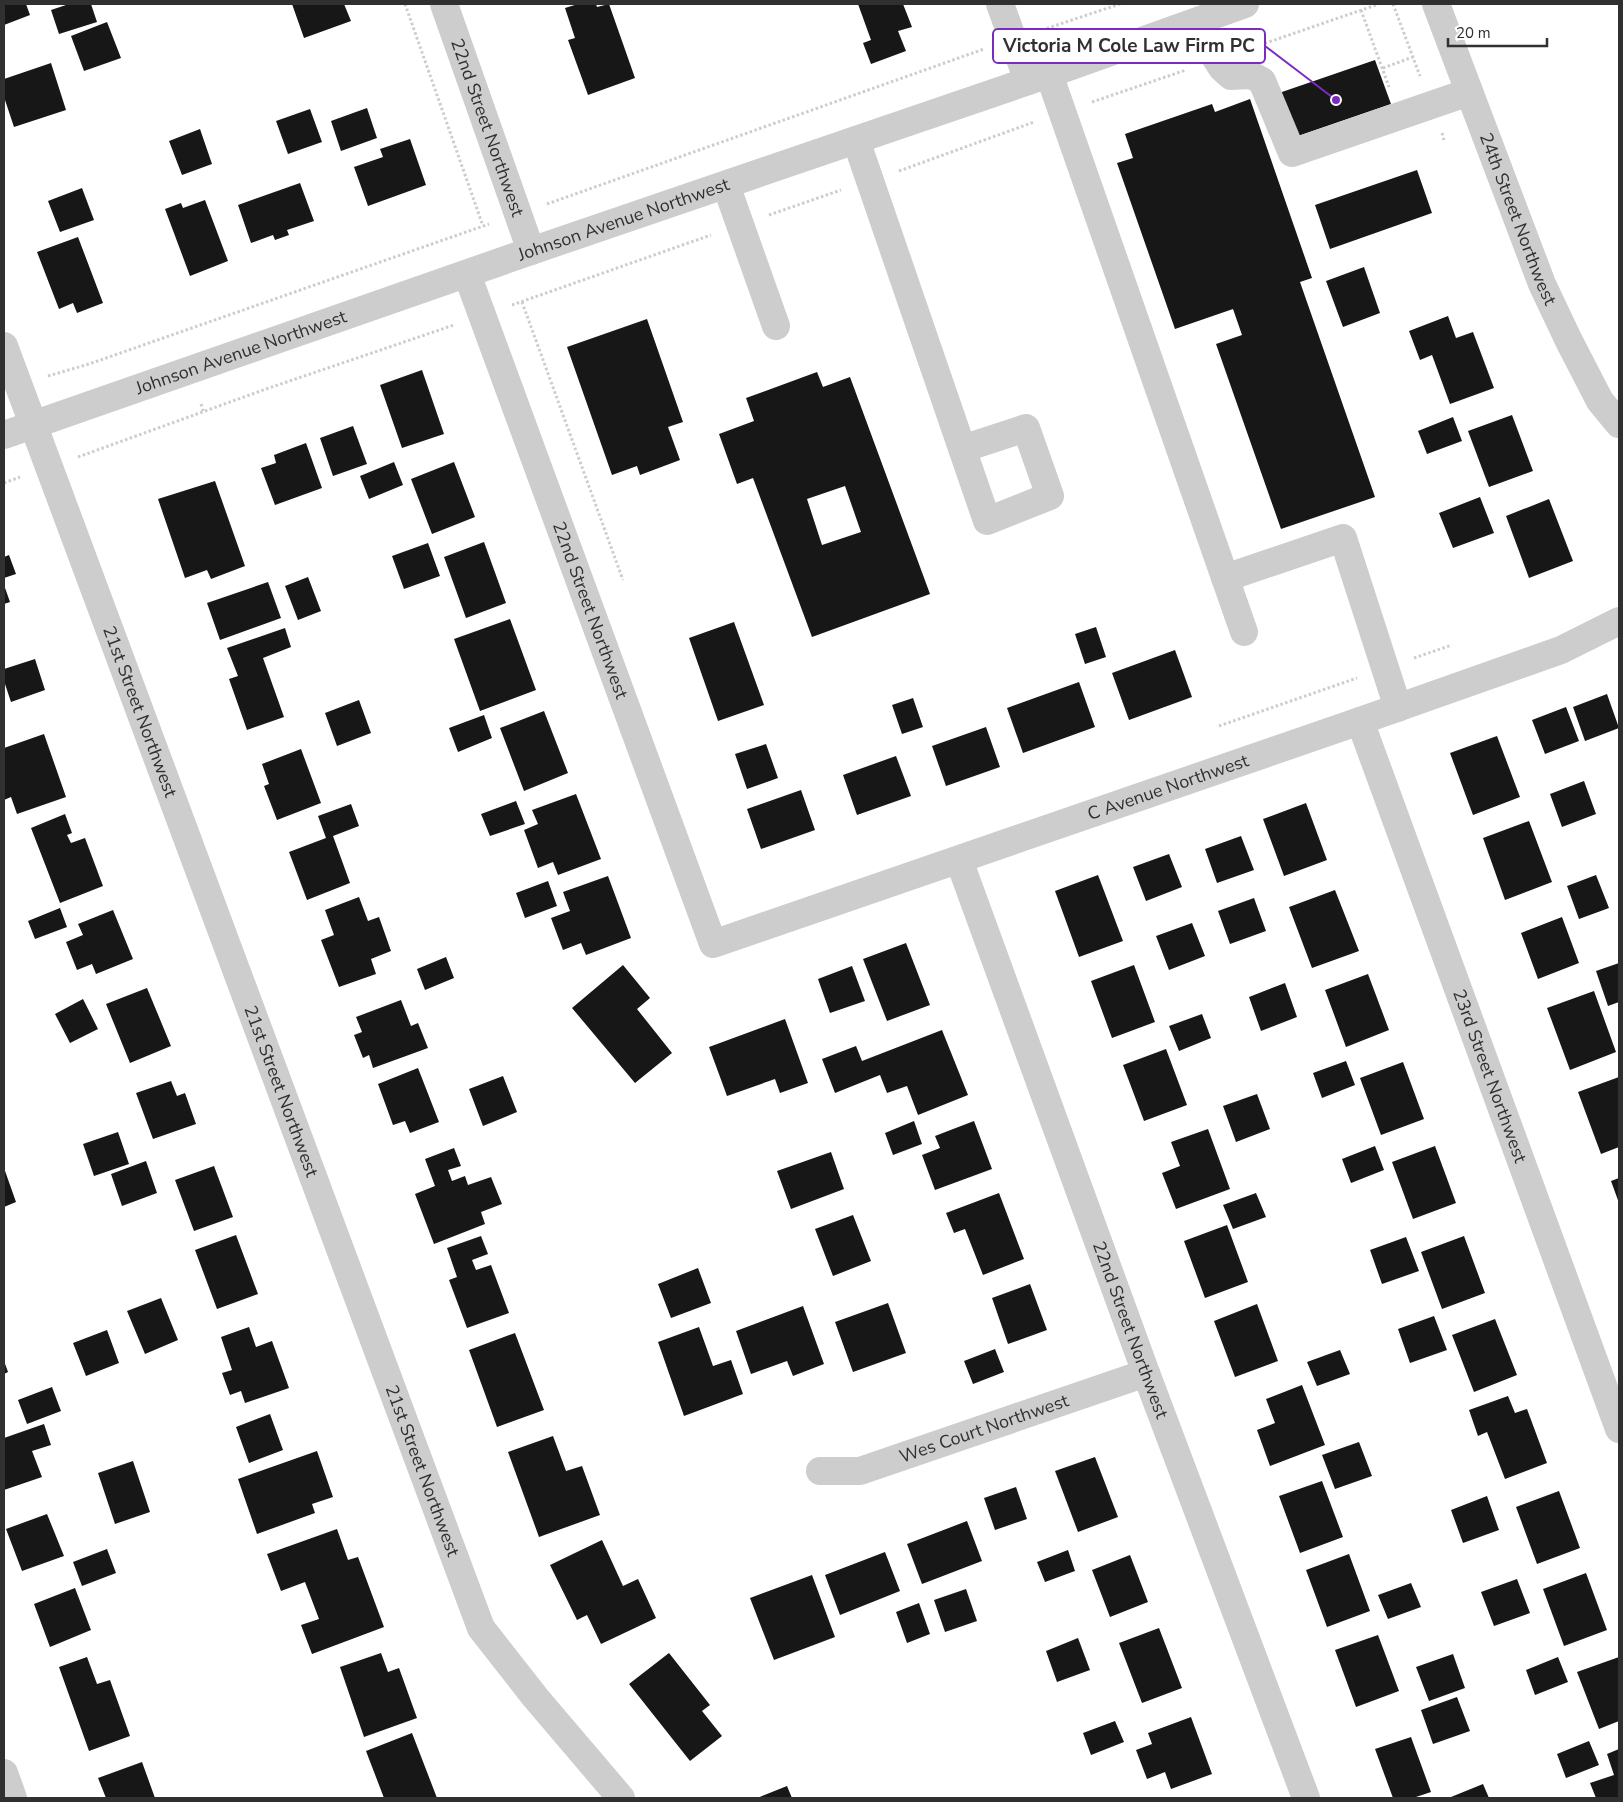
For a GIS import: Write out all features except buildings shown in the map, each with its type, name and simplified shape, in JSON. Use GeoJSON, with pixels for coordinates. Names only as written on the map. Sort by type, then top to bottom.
{"type":"FeatureCollection","features":[{"type":"Feature","properties":{"kind":"street","name":"22nd Street Northwest"},"geometry":{"type":"LineString","coordinates":[[444,4],[531,251]]}},
{"type":"Feature","properties":{"kind":"street"},"geometry":{"type":"LineString","coordinates":[[1000,4],[1013,39],[1062,113],[1244,632]]}},
{"type":"Feature","properties":{"kind":"street","name":"Johnson Avenue Northwest"},"geometry":{"type":"LineString","coordinates":[[4,435],[531,251],[1039,78],[1245,4]]}},
{"type":"Feature","properties":{"kind":"street","name":"24th Street Northwest"},"geometry":{"type":"LineString","coordinates":[[1436,4],[1542,284],[1600,401],[1619,424]]}},
{"type":"Feature","properties":{"kind":"street"},"geometry":{"type":"LineString","coordinates":[[1193,22],[1216,60],[1231,76],[1250,75],[1262,81],[1292,153],[1469,92]]}},
{"type":"Feature","properties":{"kind":"street"},"geometry":{"type":"LineString","coordinates":[[856,140],[962,449]]}},
{"type":"Feature","properties":{"kind":"street"},"geometry":{"type":"LineString","coordinates":[[726,185],[776,326]]}},
{"type":"Feature","properties":{"kind":"street","name":"22nd Street Northwest"},"geometry":{"type":"LineString","coordinates":[[467,274],[713,944]]}},
{"type":"Feature","properties":{"kind":"street","name":"21st Street Northwest"},"geometry":{"type":"LineString","coordinates":[[4,346],[481,1628],[535,1697],[621,1798]]}},
{"type":"Feature","properties":{"kind":"street"},"geometry":{"type":"LineString","coordinates":[[1225,578],[1343,538],[1398,708]]}},
{"type":"Feature","properties":{"kind":"street","name":"C Avenue Northwest"},"geometry":{"type":"LineString","coordinates":[[713,944],[1360,722],[1561,650],[1619,621]]}},
{"type":"Feature","properties":{"kind":"street","name":"23rd Street Northwest"},"geometry":{"type":"LineString","coordinates":[[1360,722],[1619,1429]]}},
{"type":"Feature","properties":{"kind":"street","name":"22nd Street Northwest"},"geometry":{"type":"LineString","coordinates":[[959,860],[1146,1374],[1306,1798]]}},
{"type":"Feature","properties":{"kind":"street","name":"Wes Court Northwest"},"geometry":{"type":"LineString","coordinates":[[820,1471],[860,1470],[1146,1374]]}},
{"type":"Feature","properties":{"kind":"street"},"geometry":{"type":"LineString","coordinates":[[4,1773],[13,1798]]}},
{"type":"Feature","properties":{"kind":"path"},"geometry":{"type":"LineString","coordinates":[[405,4],[483,226]]}},
{"type":"Feature","properties":{"kind":"path"},"geometry":{"type":"LineString","coordinates":[[19,387],[518,214],[1013,39],[1120,4]]}},
{"type":"Feature","properties":{"kind":"path"},"geometry":{"type":"LineString","coordinates":[[4,482],[203,411],[483,316],[1379,4]]}},
{"type":"Feature","properties":{"kind":"path"},"geometry":{"type":"LineString","coordinates":[[1393,4],[1444,140]]}},
{"type":"Feature","properties":{"kind":"path"},"geometry":{"type":"LineString","coordinates":[[1361,10],[1392,94]]}},
{"type":"Feature","properties":{"kind":"path"},"geometry":{"type":"LineString","coordinates":[[1383,68],[1413,57]]}},
{"type":"Feature","properties":{"kind":"path"},"geometry":{"type":"LineString","coordinates":[[522,302],[623,580]]}},
{"type":"Feature","properties":{"kind":"path"},"geometry":{"type":"LineString","coordinates":[[175,333],[177,338]]}},
{"type":"Feature","properties":{"kind":"path"},"geometry":{"type":"LineString","coordinates":[[201,404],[203,411]]}},
{"type":"Feature","properties":{"kind":"path"},"geometry":{"type":"LineString","coordinates":[[1219,726],[1452,645]]}},
{"type":"Feature","properties":{"kind":"place","name":"Victoria M Cole Law Firm PC"},"geometry":{"type":"Point","coordinates":[1336,100]}}]}
